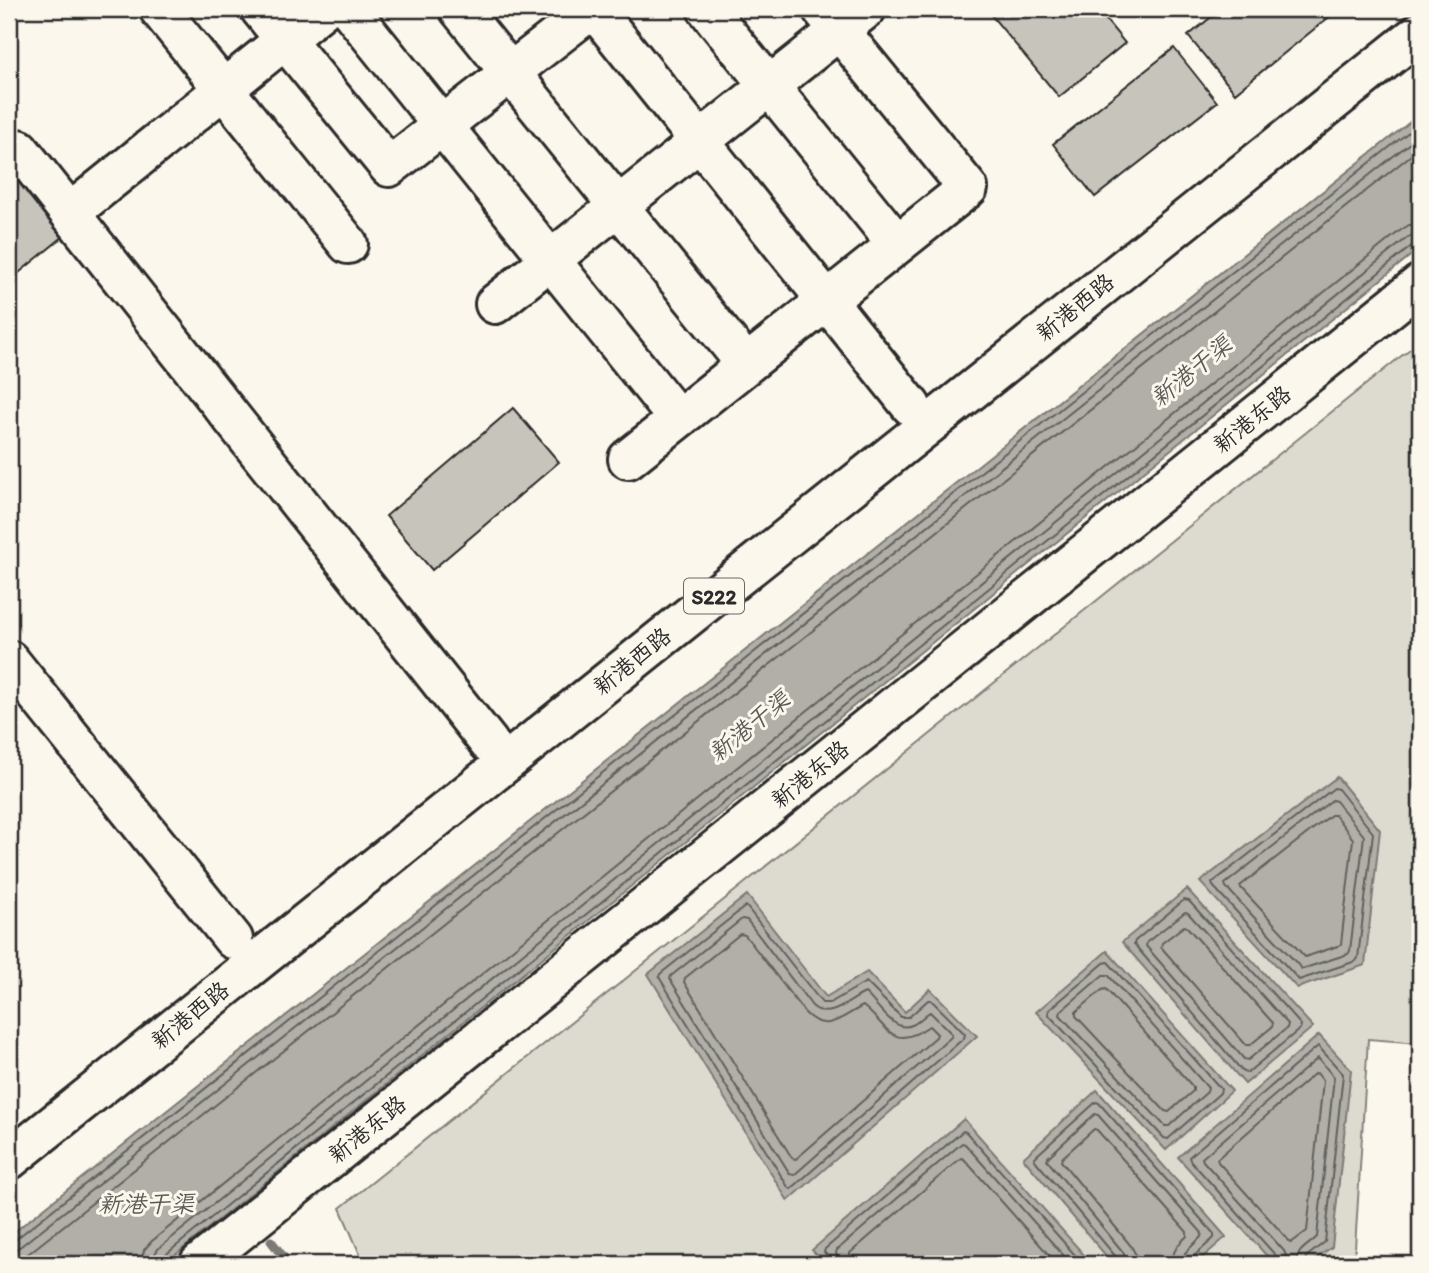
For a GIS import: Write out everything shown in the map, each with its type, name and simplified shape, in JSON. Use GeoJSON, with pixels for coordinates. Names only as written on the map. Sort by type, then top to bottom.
{"type":"FeatureCollection","features":[{"type":"Feature","properties":{"kind":"main road"},"geometry":{"type":"LineString","coordinates":[[159,9],[348,244]]}},
{"type":"Feature","properties":{"kind":"main road"},"geometry":{"type":"LineString","coordinates":[[260,9],[389,167],[593,9],[911,406]]}},
{"type":"Feature","properties":{"kind":"main road"},"geometry":{"type":"LineString","coordinates":[[70,213],[323,9]]}},
{"type":"Feature","properties":{"kind":"main road"},"geometry":{"type":"LineString","coordinates":[[349,9],[678,419]]}},
{"type":"Feature","properties":{"kind":"main road"},"geometry":{"type":"LineString","coordinates":[[459,9],[746,364]]}},
{"type":"Feature","properties":{"kind":"main road"},"geometry":{"type":"LineString","coordinates":[[707,9],[897,244]]}},
{"type":"Feature","properties":{"kind":"main road"},"geometry":{"type":"LineString","coordinates":[[495,304],[768,87],[842,16],[968,188],[628,459]]}},
{"type":"Feature","properties":{"kind":"main road","name":"新港西路"},"geometry":{"type":"LineString","coordinates":[[9,1160],[1420,32]]}},
{"type":"Feature","properties":{"kind":"main road"},"geometry":{"type":"LineString","coordinates":[[19,149],[489,743]]}},
{"type":"Feature","properties":{"kind":"main road","name":"新港东路"},"geometry":{"type":"LineString","coordinates":[[199,1264],[1420,284]]}},
{"type":"Feature","properties":{"kind":"main road"},"geometry":{"type":"LineString","coordinates":[[9,660],[233,939]]}},
{"type":"Feature","properties":{"kind":"shaded area"},"geometry":{"type":"Polygon","coordinates":[[[1420,341],[1420,1043],[1368,1039],[1354,1264],[357,1264],[362,1259],[340,1208],[1420,341]]]}},
{"type":"Feature","properties":{"kind":"water","name":"新港干渠"},"geometry":{"type":"Polygon","coordinates":[[[1420,114],[1420,248],[164,1264],[9,1264],[9,1236],[1420,114]]]}},
{"type":"Feature","properties":{"kind":"water"},"geometry":{"type":"Polygon","coordinates":[[[1337,777],[1380,830],[1365,965],[1297,988],[1200,882],[1337,777]]]}},
{"type":"Feature","properties":{"kind":"water"},"geometry":{"type":"Polygon","coordinates":[[[1187,889],[1313,1027],[1245,1084],[1122,942],[1187,889]]]}},
{"type":"Feature","properties":{"kind":"water"},"geometry":{"type":"Polygon","coordinates":[[[747,895],[826,997],[867,972],[905,1012],[930,989],[977,1036],[788,1201],[648,974],[747,895]]]}},
{"type":"Feature","properties":{"kind":"water"},"geometry":{"type":"Polygon","coordinates":[[[1107,951],[1232,1091],[1166,1150],[1036,1012],[1107,951]]]}},
{"type":"Feature","properties":{"kind":"water"},"geometry":{"type":"Polygon","coordinates":[[[1319,1035],[1351,1070],[1332,1247],[1308,1264],[1274,1264],[1178,1157],[1319,1035]]]}},
{"type":"Feature","properties":{"kind":"water"},"geometry":{"type":"Polygon","coordinates":[[[1097,1090],[1226,1237],[1195,1264],[1113,1264],[1023,1158],[1097,1090]]]}},
{"type":"Feature","properties":{"kind":"water"},"geometry":{"type":"Polygon","coordinates":[[[964,1119],[1092,1264],[825,1264],[812,1250],[964,1119]]]}},
{"type":"Feature","properties":{"kind":"building"},"geometry":{"type":"Polygon","coordinates":[[[986,9],[1097,9],[1125,43],[1059,97],[986,9]]]}},
{"type":"Feature","properties":{"kind":"building"},"geometry":{"type":"Polygon","coordinates":[[[1221,9],[1339,9],[1235,93],[1188,36],[1221,9]]]}},
{"type":"Feature","properties":{"kind":"building"},"geometry":{"type":"Polygon","coordinates":[[[1174,48],[1217,102],[1095,197],[1053,144],[1174,48]]]}},
{"type":"Feature","properties":{"kind":"building"},"geometry":{"type":"Polygon","coordinates":[[[9,167],[64,236],[9,281],[9,167]]]}},
{"type":"Feature","properties":{"kind":"building"},"geometry":{"type":"Polygon","coordinates":[[[513,408],[559,462],[432,570],[386,516],[513,408]]]}},
{"type":"Feature","properties":{"kind":"waterway"},"geometry":{"type":"LineString","coordinates":[[271,1241],[289,1264]]}}]}
